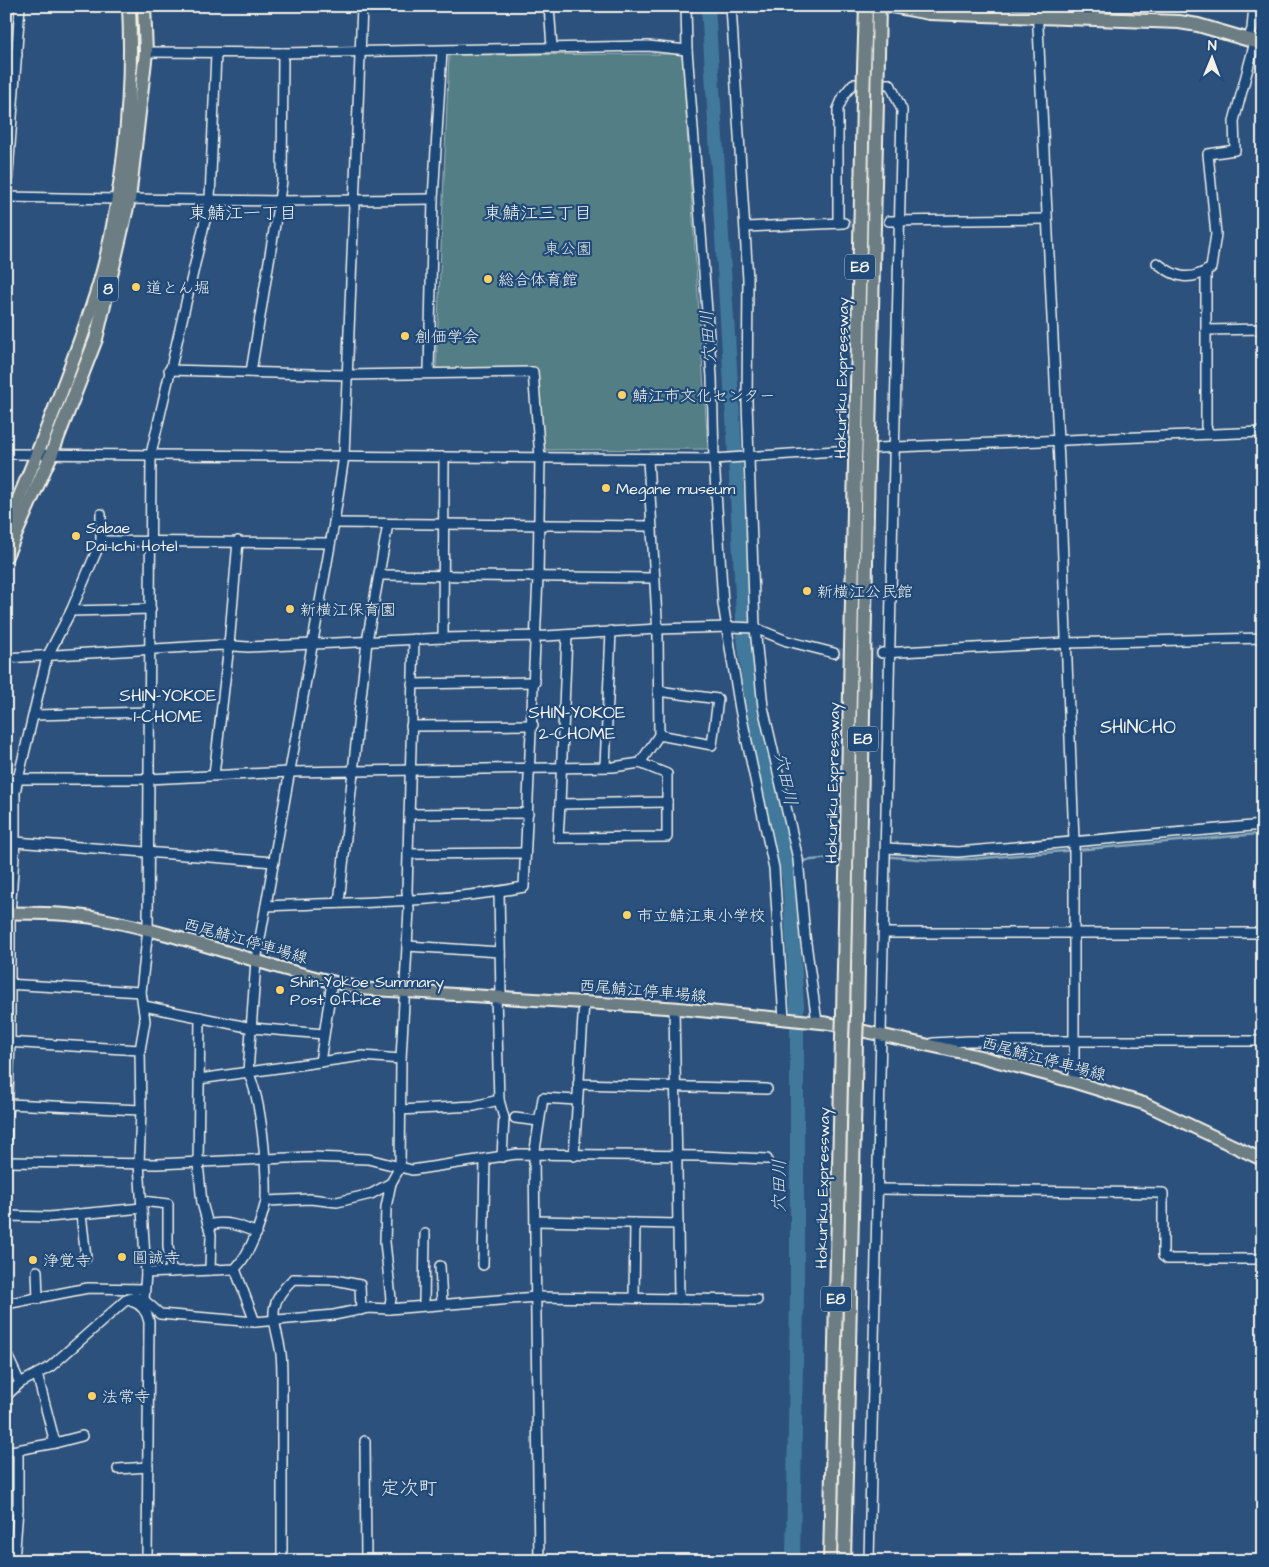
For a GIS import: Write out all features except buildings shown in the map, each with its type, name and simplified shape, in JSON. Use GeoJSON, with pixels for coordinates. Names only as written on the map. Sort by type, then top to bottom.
{"type":"FeatureCollection","features":[{"type":"Feature","properties":{"kind":"highway","name":"8"},"geometry":{"type":"LineString","coordinates":[[6,529],[37,454],[87,322],[123,199],[132,62],[129,6]]}},
{"type":"Feature","properties":{"kind":"highway","name":"8"},"geometry":{"type":"LineString","coordinates":[[6,556],[51,455],[96,339],[123,199],[146,52],[144,6]]}},
{"type":"Feature","properties":{"kind":"highway","name":"Hokuriku Expressway"},"geometry":{"type":"LineString","coordinates":[[830,1561],[866,6]]}},
{"type":"Feature","properties":{"kind":"highway","name":"Hokuriku Expressway"},"geometry":{"type":"LineString","coordinates":[[844,1561],[879,6]]}},
{"type":"Feature","properties":{"kind":"highway"},"geometry":{"type":"LineString","coordinates":[[891,6],[918,9],[1036,12],[1179,22],[1198,25],[1256,42]]}},
{"type":"Feature","properties":{"kind":"main road","name":"西尾鯖江停車場線"},"geometry":{"type":"LineString","coordinates":[[8,913],[100,918],[148,929],[332,982],[405,992],[499,996],[674,1008],[813,1022],[978,1056],[1074,1082],[1145,1104],[1263,1160]]}},
{"type":"Feature","properties":{"kind":"street"},"geometry":{"type":"LineString","coordinates":[[20,6],[17,55],[9,121],[6,198],[279,201],[355,198],[433,199]]}},
{"type":"Feature","properties":{"kind":"street"},"geometry":{"type":"LineString","coordinates":[[146,1273],[235,1269],[242,1261],[256,1233],[266,1201],[265,1158],[254,1084],[248,1072],[256,961],[334,523],[344,456],[362,6]]}},
{"type":"Feature","properties":{"kind":"street"},"geometry":{"type":"LineString","coordinates":[[549,6],[552,47]]}},
{"type":"Feature","properties":{"kind":"street"},"geometry":{"type":"LineString","coordinates":[[686,6],[687,50],[712,377],[714,459],[723,604],[729,627],[740,709],[774,868],[786,1019]]}},
{"type":"Feature","properties":{"kind":"street"},"geometry":{"type":"LineString","coordinates":[[731,6],[748,280],[747,402],[754,628],[763,707],[798,859],[813,1022]]}},
{"type":"Feature","properties":{"kind":"street"},"geometry":{"type":"LineString","coordinates":[[1158,263],[1172,275],[1200,276],[1211,268],[1216,234],[1208,154],[1235,150],[1234,121],[1256,42],[1252,29],[1254,6]]}},
{"type":"Feature","properties":{"kind":"street"},"geometry":{"type":"LineString","coordinates":[[1036,12],[1042,104],[1074,840],[1074,1082]]}},
{"type":"Feature","properties":{"kind":"street"},"geometry":{"type":"LineString","coordinates":[[146,52],[283,53],[360,50],[442,51],[648,46],[687,50]]}},
{"type":"Feature","properties":{"kind":"street"},"geometry":{"type":"LineString","coordinates":[[429,372],[433,199],[442,51]]}},
{"type":"Feature","properties":{"kind":"street"},"geometry":{"type":"LineString","coordinates":[[144,1300],[146,1273],[139,1163],[141,1110],[140,1050],[145,1021],[141,992],[148,929],[151,454],[210,199],[216,53]]}},
{"type":"Feature","properties":{"kind":"street"},"geometry":{"type":"LineString","coordinates":[[251,372],[282,181],[283,53]]}},
{"type":"Feature","properties":{"kind":"street"},"geometry":{"type":"LineString","coordinates":[[6,55],[17,55]]}},
{"type":"Feature","properties":{"kind":"street"},"geometry":{"type":"LineString","coordinates":[[745,227],[841,223],[838,110],[844,95],[853,84],[890,84],[902,110],[896,447],[886,652],[886,848],[870,1561]]}},
{"type":"Feature","properties":{"kind":"street"},"geometry":{"type":"LineString","coordinates":[[889,221],[1046,219]]}},
{"type":"Feature","properties":{"kind":"street"},"geometry":{"type":"LineString","coordinates":[[1206,271],[1206,426],[1210,434]]}},
{"type":"Feature","properties":{"kind":"street"},"geometry":{"type":"LineString","coordinates":[[1206,330],[1263,329]]}},
{"type":"Feature","properties":{"kind":"street"},"geometry":{"type":"LineString","coordinates":[[169,370],[347,375],[429,372],[533,372],[540,457],[539,525],[537,636],[524,887],[499,892],[408,901],[266,906]]}},
{"type":"Feature","properties":{"kind":"street"},"geometry":{"type":"LineString","coordinates":[[6,454],[714,459],[896,447],[1263,432]]}},
{"type":"Feature","properties":{"kind":"street"},"geometry":{"type":"LineString","coordinates":[[443,638],[444,457]]}},
{"type":"Feature","properties":{"kind":"street"},"geometry":{"type":"LineString","coordinates":[[640,763],[659,735],[657,628],[648,458]]}},
{"type":"Feature","properties":{"kind":"street"},"geometry":{"type":"LineString","coordinates":[[6,1147],[8,1104],[8,913],[15,842],[15,792],[48,657],[101,541],[101,514]]}},
{"type":"Feature","properties":{"kind":"street"},"geometry":{"type":"LineString","coordinates":[[334,523],[651,526]]}},
{"type":"Feature","properties":{"kind":"street"},"geometry":{"type":"LineString","coordinates":[[338,903],[367,641],[388,524]]}},
{"type":"Feature","properties":{"kind":"street"},"geometry":{"type":"LineString","coordinates":[[101,541],[330,543]]}},
{"type":"Feature","properties":{"kind":"street"},"geometry":{"type":"LineString","coordinates":[[214,775],[229,646],[238,541]]}},
{"type":"Feature","properties":{"kind":"street"},"geometry":{"type":"LineString","coordinates":[[380,575],[654,578]]}},
{"type":"Feature","properties":{"kind":"street"},"geometry":{"type":"LineString","coordinates":[[71,610],[150,609]]}},
{"type":"Feature","properties":{"kind":"street"},"geometry":{"type":"LineString","coordinates":[[6,658],[48,657],[151,649],[567,635],[657,628],[729,627],[754,628],[787,641],[834,653]]}},
{"type":"Feature","properties":{"kind":"street"},"geometry":{"type":"LineString","coordinates":[[605,766],[611,631]]}},
{"type":"Feature","properties":{"kind":"street"},"geometry":{"type":"LineString","coordinates":[[6,779],[148,779],[290,772],[530,768],[561,766],[605,766],[640,763],[667,774],[667,837],[558,838],[560,804],[561,766],[567,635]]}},
{"type":"Feature","properties":{"kind":"street"},"geometry":{"type":"LineString","coordinates":[[886,652],[1066,643],[1263,638]]}},
{"type":"Feature","properties":{"kind":"street"},"geometry":{"type":"LineString","coordinates":[[389,1309],[391,1299],[385,1242],[386,1207],[391,1184],[400,1167],[401,1059],[408,946],[409,771],[414,639]]}},
{"type":"Feature","properties":{"kind":"street"},"geometry":{"type":"LineString","coordinates":[[412,684],[535,682]]}},
{"type":"Feature","properties":{"kind":"street"},"geometry":{"type":"LineString","coordinates":[[658,691],[718,699],[712,748],[659,735]]}},
{"type":"Feature","properties":{"kind":"street"},"geometry":{"type":"LineString","coordinates":[[35,715],[148,712]]}},
{"type":"Feature","properties":{"kind":"street"},"geometry":{"type":"LineString","coordinates":[[411,726],[533,725]]}},
{"type":"Feature","properties":{"kind":"street"},"geometry":{"type":"LineString","coordinates":[[560,804],[666,802]]}},
{"type":"Feature","properties":{"kind":"street"},"geometry":{"type":"LineString","coordinates":[[409,814],[528,813]]}},
{"type":"Feature","properties":{"kind":"street"},"geometry":{"type":"LineString","coordinates":[[886,848],[958,852],[1074,840],[1263,825]]}},
{"type":"Feature","properties":{"kind":"street"},"geometry":{"type":"LineString","coordinates":[[15,842],[274,862]]}},
{"type":"Feature","properties":{"kind":"street"},"geometry":{"type":"LineString","coordinates":[[408,854],[525,853]]}},
{"type":"Feature","properties":{"kind":"street"},"geometry":{"type":"LineString","coordinates":[[499,892],[499,1100],[504,1118],[502,1157]]}},
{"type":"Feature","properties":{"kind":"street"},"geometry":{"type":"LineString","coordinates":[[884,933],[1263,933]]}},
{"type":"Feature","properties":{"kind":"street"},"geometry":{"type":"LineString","coordinates":[[408,946],[500,952]]}},
{"type":"Feature","properties":{"kind":"street"},"geometry":{"type":"LineString","coordinates":[[320,1062],[332,982]]}},
{"type":"Feature","properties":{"kind":"street"},"geometry":{"type":"LineString","coordinates":[[8,984],[141,992]]}},
{"type":"Feature","properties":{"kind":"street"},"geometry":{"type":"LineString","coordinates":[[574,1156],[584,1002]]}},
{"type":"Feature","properties":{"kind":"street"},"geometry":{"type":"LineString","coordinates":[[144,1006],[252,1028],[324,1034]]}},
{"type":"Feature","properties":{"kind":"street"},"geometry":{"type":"LineString","coordinates":[[674,1008],[679,1299]]}},
{"type":"Feature","properties":{"kind":"street"},"geometry":{"type":"LineString","coordinates":[[200,1017],[198,1163],[202,1204],[211,1235],[210,1270]]}},
{"type":"Feature","properties":{"kind":"street"},"geometry":{"type":"LineString","coordinates":[[916,1044],[968,1041],[1263,1041]]}},
{"type":"Feature","properties":{"kind":"street"},"geometry":{"type":"LineString","coordinates":[[8,1042],[140,1050]]}},
{"type":"Feature","properties":{"kind":"street"},"geometry":{"type":"LineString","coordinates":[[199,1079],[362,1056],[401,1059]]}},
{"type":"Feature","properties":{"kind":"street"},"geometry":{"type":"LineString","coordinates":[[578,1084],[767,1089]]}},
{"type":"Feature","properties":{"kind":"street"},"geometry":{"type":"LineString","coordinates":[[538,1561],[534,1156],[544,1098],[577,1100]]}},
{"type":"Feature","properties":{"kind":"street"},"geometry":{"type":"LineString","coordinates":[[400,1110],[474,1106],[499,1100]]}},
{"type":"Feature","properties":{"kind":"street"},"geometry":{"type":"LineString","coordinates":[[8,1104],[141,1110]]}},
{"type":"Feature","properties":{"kind":"street"},"geometry":{"type":"LineString","coordinates":[[515,1118],[539,1121]]}},
{"type":"Feature","properties":{"kind":"street"},"geometry":{"type":"LineString","coordinates":[[6,1162],[198,1163],[265,1158],[368,1159],[412,1170],[517,1154],[534,1156],[767,1159]]}},
{"type":"Feature","properties":{"kind":"street"},"geometry":{"type":"LineString","coordinates":[[483,1265],[485,1159]]}},
{"type":"Feature","properties":{"kind":"street"},"geometry":{"type":"LineString","coordinates":[[266,1201],[310,1199],[337,1202],[370,1194],[391,1184]]}},
{"type":"Feature","properties":{"kind":"street"},"geometry":{"type":"LineString","coordinates":[[878,1190],[1163,1193],[1164,1256],[1167,1259],[1263,1259]]}},
{"type":"Feature","properties":{"kind":"street"},"geometry":{"type":"LineString","coordinates":[[6,1216],[49,1217],[142,1204],[168,1204],[168,1246],[171,1272]]}},
{"type":"Feature","properties":{"kind":"street"},"geometry":{"type":"LineString","coordinates":[[81,1214],[86,1258]]}},
{"type":"Feature","properties":{"kind":"street"},"geometry":{"type":"LineString","coordinates":[[536,1221],[678,1224]]}},
{"type":"Feature","properties":{"kind":"street"},"geometry":{"type":"LineString","coordinates":[[208,1225],[226,1223],[256,1233]]}},
{"type":"Feature","properties":{"kind":"street"},"geometry":{"type":"LineString","coordinates":[[634,1298],[635,1223]]}},
{"type":"Feature","properties":{"kind":"street"},"geometry":{"type":"LineString","coordinates":[[424,1305],[425,1234]]}},
{"type":"Feature","properties":{"kind":"street"},"geometry":{"type":"LineString","coordinates":[[440,1266],[442,1303]]}},
{"type":"Feature","properties":{"kind":"street"},"geometry":{"type":"LineString","coordinates":[[235,1269],[255,1322]]}},
{"type":"Feature","properties":{"kind":"street"},"geometry":{"type":"LineString","coordinates":[[37,1271],[38,1299]]}},
{"type":"Feature","properties":{"kind":"street"},"geometry":{"type":"LineString","coordinates":[[282,1561],[282,1381],[281,1354],[274,1321],[274,1308],[281,1294],[293,1279],[335,1280],[360,1285],[362,1290],[361,1310]]}},
{"type":"Feature","properties":{"kind":"street"},"geometry":{"type":"LineString","coordinates":[[6,1304],[88,1288],[144,1289]]}},
{"type":"Feature","properties":{"kind":"street"},"geometry":{"type":"LineString","coordinates":[[6,1396],[20,1383],[50,1367],[126,1300],[135,1297],[144,1300],[160,1314],[255,1322],[334,1315],[361,1310],[536,1297],[757,1300]]}},
{"type":"Feature","properties":{"kind":"street"},"geometry":{"type":"LineString","coordinates":[[126,1300],[140,1305],[148,1314],[149,1322],[147,1561]]}},
{"type":"Feature","properties":{"kind":"street"},"geometry":{"type":"LineString","coordinates":[[6,1353],[20,1383]]}},
{"type":"Feature","properties":{"kind":"street"},"geometry":{"type":"LineString","coordinates":[[37,1374],[55,1443]]}},
{"type":"Feature","properties":{"kind":"street"},"geometry":{"type":"LineString","coordinates":[[6,1452],[82,1436]]}},
{"type":"Feature","properties":{"kind":"street"},"geometry":{"type":"LineString","coordinates":[[365,1441],[366,1561]]}},
{"type":"Feature","properties":{"kind":"street"},"geometry":{"type":"LineString","coordinates":[[14,1561],[18,1509],[18,1451]]}},
{"type":"Feature","properties":{"kind":"street"},"geometry":{"type":"LineString","coordinates":[[118,1469],[148,1467]]}},
{"type":"Feature","properties":{"kind":"street"},"geometry":{"type":"LineString","coordinates":[[6,1509],[18,1509]]}},
{"type":"Feature","properties":{"kind":"green space","name":"東公園"},"geometry":{"type":"Polygon","coordinates":[[[682,54],[708,449],[544,450],[536,371],[436,369],[449,55],[682,54]]]}},
{"type":"Feature","properties":{"kind":"waterway","name":"穴田川"},"geometry":{"type":"LineString","coordinates":[[708,6],[734,434],[744,637],[752,709],[789,878],[797,1005],[797,1293],[793,1561]]}},
{"type":"Feature","properties":{"kind":"waterway"},"geometry":{"type":"LineString","coordinates":[[880,856],[930,860],[973,859],[1258,834]]}},
{"type":"Feature","properties":{"kind":"waterway"},"geometry":{"type":"LineString","coordinates":[[801,861],[832,858]]}},
{"type":"Feature","properties":{"kind":"waterway"},"geometry":{"type":"LineString","coordinates":[[785,862],[795,862]]}},
{"type":"Feature","properties":{"kind":"tunnel"},"geometry":{"type":"LineString","coordinates":[[844,223],[889,221]]}},
{"type":"Feature","properties":{"kind":"tunnel"},"geometry":{"type":"LineString","coordinates":[[834,653],[882,653]]}},
{"type":"Feature","properties":{"kind":"place","name":"総合体育館"},"geometry":{"type":"Point","coordinates":[488,279]}},
{"type":"Feature","properties":{"kind":"place","name":"道とん堀"},"geometry":{"type":"Point","coordinates":[136,287]}},
{"type":"Feature","properties":{"kind":"place","name":"創価学会"},"geometry":{"type":"Point","coordinates":[405,336]}},
{"type":"Feature","properties":{"kind":"place","name":"鯖江市文化センター"},"geometry":{"type":"Point","coordinates":[622,395]}},
{"type":"Feature","properties":{"kind":"place","name":"Megane museum"},"geometry":{"type":"Point","coordinates":[606,488]}},
{"type":"Feature","properties":{"kind":"place","name":"Sabae Dai-Ichi Hotel"},"geometry":{"type":"Point","coordinates":[76,536]}},
{"type":"Feature","properties":{"kind":"place","name":"新横江公民館"},"geometry":{"type":"Point","coordinates":[807,591]}},
{"type":"Feature","properties":{"kind":"place","name":"新横江保育園"},"geometry":{"type":"Point","coordinates":[290,609]}},
{"type":"Feature","properties":{"kind":"place","name":"市立鯖江東小学校"},"geometry":{"type":"Point","coordinates":[627,915]}},
{"type":"Feature","properties":{"kind":"place","name":"Shin-Yokoe Summary Post Office"},"geometry":{"type":"Point","coordinates":[280,990]}},
{"type":"Feature","properties":{"kind":"place","name":"圓誠寺"},"geometry":{"type":"Point","coordinates":[122,1257]}},
{"type":"Feature","properties":{"kind":"place","name":"浄覚寺"},"geometry":{"type":"Point","coordinates":[33,1260]}},
{"type":"Feature","properties":{"kind":"place","name":"法常寺"},"geometry":{"type":"Point","coordinates":[92,1396]}},
{"type":"Feature","properties":{"kind":"district","name":"東鯖江一丁目"},"geometry":{"type":"Point","coordinates":[243,213]}},
{"type":"Feature","properties":{"kind":"district","name":"東鯖江三丁目"},"geometry":{"type":"Point","coordinates":[538,213]}},
{"type":"Feature","properties":{"kind":"district","name":"SHIN-YOKOE 1-CHOME"},"geometry":{"type":"Point","coordinates":[168,705]}},
{"type":"Feature","properties":{"kind":"district","name":"SHIN-YOKOE 2-CHOME"},"geometry":{"type":"Point","coordinates":[577,722]}},
{"type":"Feature","properties":{"kind":"district","name":"SHINCHO"},"geometry":{"type":"Point","coordinates":[1138,726]}},
{"type":"Feature","properties":{"kind":"district","name":"定次町"},"geometry":{"type":"Point","coordinates":[409,1487]}}]}
